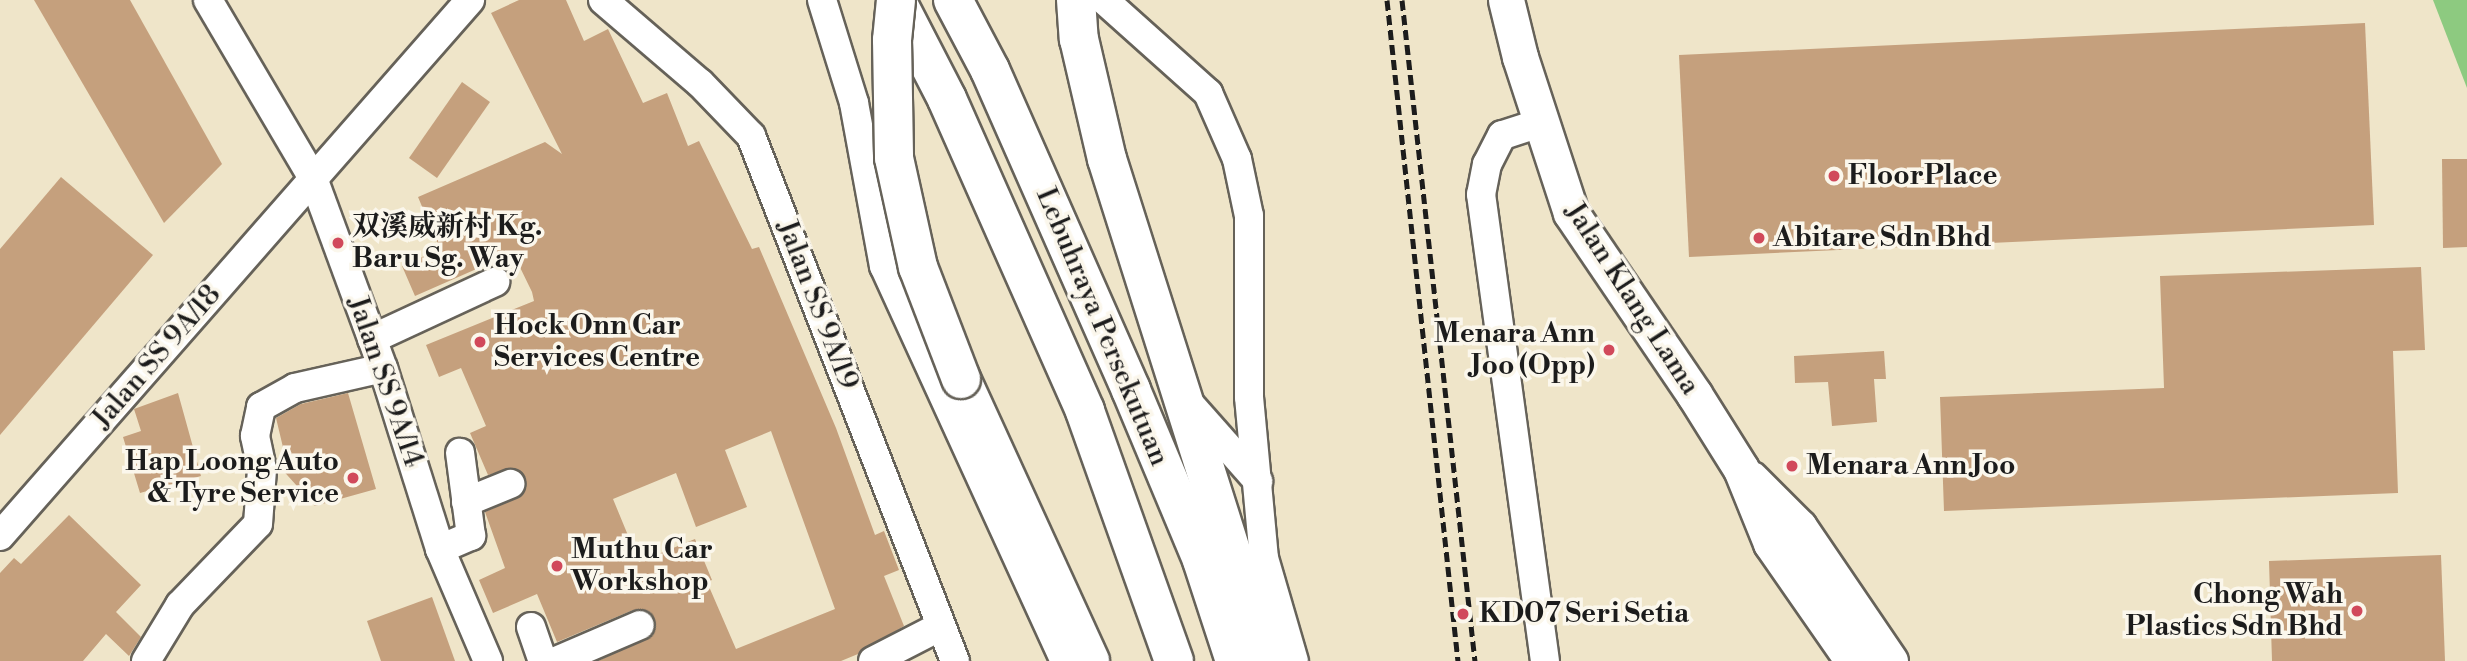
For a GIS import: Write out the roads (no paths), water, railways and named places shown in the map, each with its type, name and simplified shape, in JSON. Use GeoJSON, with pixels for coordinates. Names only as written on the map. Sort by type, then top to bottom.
{"type":"FeatureCollection","features":[{"type":"Feature","properties":{"kind":"highway"},"geometry":{"type":"LineString","coordinates":[[896,0],[892,40],[894,159],[918,267],[968,395],[1090,661]]}},
{"type":"Feature","properties":{"kind":"highway","name":"Lebuhraya Persekutuan"},"geometry":{"type":"LineString","coordinates":[[896,0],[947,99],[1085,411],[1174,661]]}},
{"type":"Feature","properties":{"kind":"highway","name":"Lebuhraya Persekutuan"},"geometry":{"type":"LineString","coordinates":[[953,0],[990,70],[1131,390],[1202,560],[1235,661]]}},
{"type":"Feature","properties":{"kind":"highway"},"geometry":{"type":"LineString","coordinates":[[1076,0],[1079,39],[1107,159],[1259,639],[1262,661]]}},
{"type":"Feature","properties":{"kind":"main road","name":"Jalan Klang Lama"},"geometry":{"type":"LineString","coordinates":[[1506,0],[1540,122],[1572,213],[1741,469],[1771,543],[1843,654]]}},
{"type":"Feature","properties":{"kind":"main road","name":"Jalan Klang Lama"},"geometry":{"type":"LineString","coordinates":[[1741,469],[1799,527],[1890,661]]}},
{"type":"Feature","properties":{"kind":"street","name":"Jalan SS 9A/14"},"geometry":{"type":"LineString","coordinates":[[208,0],[313,178],[383,368],[440,549],[488,661]]}},
{"type":"Feature","properties":{"kind":"street","name":"Jalan SS 9A/19"},"geometry":{"type":"LineString","coordinates":[[603,0],[700,83],[751,136],[955,661]]}},
{"type":"Feature","properties":{"kind":"street"},"geometry":{"type":"LineString","coordinates":[[822,0],[854,103],[884,266],[991,492],[1065,661]]}},
{"type":"Feature","properties":{"kind":"street"},"geometry":{"type":"LineString","coordinates":[[1104,0],[1208,93],[1237,159],[1249,216],[1249,397],[1264,558],[1294,661]]}},
{"type":"Feature","properties":{"kind":"street"},"geometry":{"type":"LineString","coordinates":[[313,178],[463,2]]}},
{"type":"Feature","properties":{"kind":"street"},"geometry":{"type":"LineString","coordinates":[[1540,122],[1502,135],[1487,164],[1481,194],[1545,661]]}},
{"type":"Feature","properties":{"kind":"street","name":"Jalan SS 9A/18"},"geometry":{"type":"LineString","coordinates":[[0,536],[313,178]]}},
{"type":"Feature","properties":{"kind":"street"},"geometry":{"type":"LineString","coordinates":[[372,339],[495,282]]}},
{"type":"Feature","properties":{"kind":"street"},"geometry":{"type":"LineString","coordinates":[[146,661],[180,604],[258,524],[262,469],[255,436],[261,407],[295,388],[383,368]]}},
{"type":"Feature","properties":{"kind":"street"},"geometry":{"type":"LineString","coordinates":[[968,395],[991,492]]}},
{"type":"Feature","properties":{"kind":"street"},"geometry":{"type":"LineString","coordinates":[[1184,397],[1258,481]]}},
{"type":"Feature","properties":{"kind":"street"},"geometry":{"type":"LineString","coordinates":[[440,549],[471,536],[460,453]]}},
{"type":"Feature","properties":{"kind":"street"},"geometry":{"type":"LineString","coordinates":[[466,502],[510,484]]}},
{"type":"Feature","properties":{"kind":"street"},"geometry":{"type":"LineString","coordinates":[[556,661],[640,625]]}},
{"type":"Feature","properties":{"kind":"street"},"geometry":{"type":"LineString","coordinates":[[873,661],[941,626]]}},
{"type":"Feature","properties":{"kind":"street"},"geometry":{"type":"LineString","coordinates":[[531,627],[542,661]]}},
{"type":"Feature","properties":{"kind":"railway"},"geometry":{"type":"LineString","coordinates":[[1387,0],[1458,661]]}},
{"type":"Feature","properties":{"kind":"railway"},"geometry":{"type":"LineString","coordinates":[[1402,0],[1475,661]]}},
{"type":"Feature","properties":{"kind":"place","name":"FloorPlace"},"geometry":{"type":"Point","coordinates":[1834,176]}},
{"type":"Feature","properties":{"kind":"place","name":"Abitare Sdn Bhd"},"geometry":{"type":"Point","coordinates":[1759,238]}},
{"type":"Feature","properties":{"kind":"place","name":"双溪威新村 Kg. Baru Sg. Way"},"geometry":{"type":"Point","coordinates":[338,243]}},
{"type":"Feature","properties":{"kind":"place","name":"Hock Onn Car Services Centre"},"geometry":{"type":"Point","coordinates":[480,342]}},
{"type":"Feature","properties":{"kind":"place","name":"Menara Ann Joo (Opp)"},"geometry":{"type":"Point","coordinates":[1609,350]}},
{"type":"Feature","properties":{"kind":"place","name":"Menara Ann Joo"},"geometry":{"type":"Point","coordinates":[1792,466]}},
{"type":"Feature","properties":{"kind":"place","name":"Hap Loong Auto & Tyre Service"},"geometry":{"type":"Point","coordinates":[353,478]}},
{"type":"Feature","properties":{"kind":"place","name":"Muthu Car Workshop"},"geometry":{"type":"Point","coordinates":[557,566]}},
{"type":"Feature","properties":{"kind":"place","name":"Chong Wah Plastics Sdn Bhd"},"geometry":{"type":"Point","coordinates":[2357,611]}},
{"type":"Feature","properties":{"kind":"place","name":"KD07 Seri Setia"},"geometry":{"type":"Point","coordinates":[1463,614]}}]}
